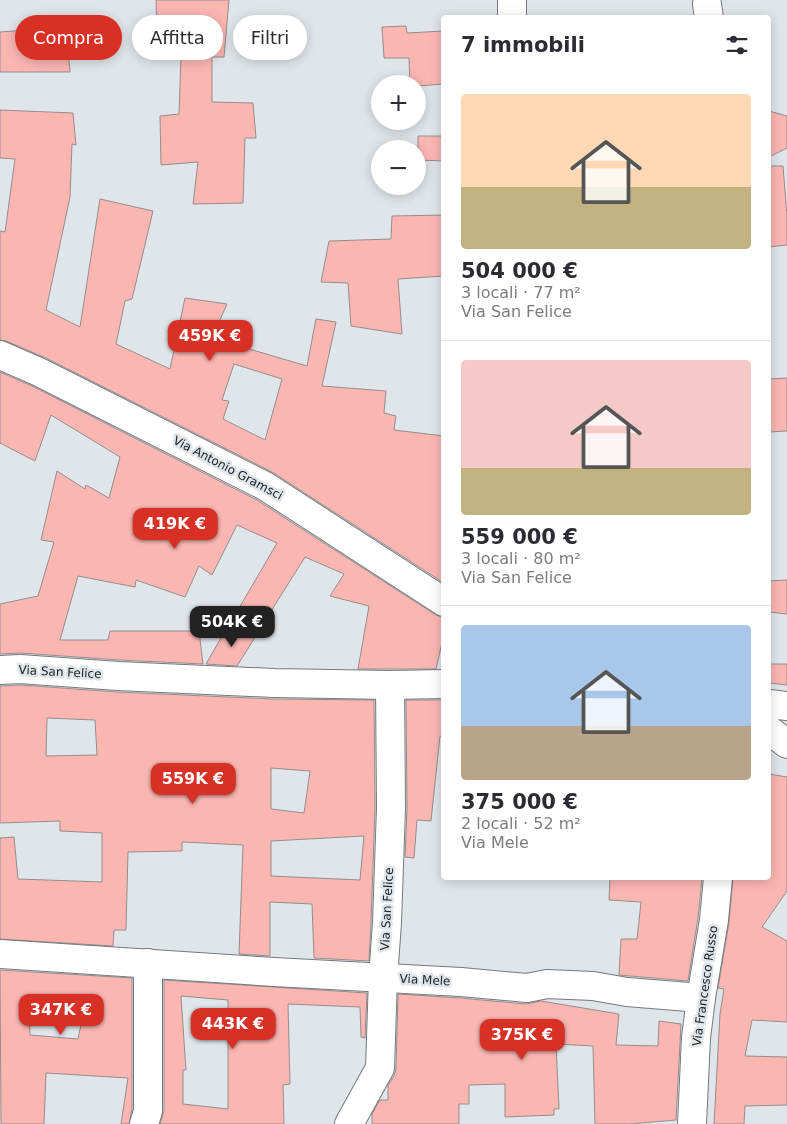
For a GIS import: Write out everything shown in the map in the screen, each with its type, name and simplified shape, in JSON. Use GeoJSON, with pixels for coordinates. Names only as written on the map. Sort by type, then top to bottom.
{"type":"FeatureCollection","features":[{"type":"Feature","properties":{"kind":"street"},"geometry":{"type":"LineString","coordinates":[[512,0],[512,15]]}},
{"type":"Feature","properties":{"kind":"street","name":"Via Antonio Gramsci"},"geometry":{"type":"LineString","coordinates":[[0,355],[48,376],[265,486],[441,600]]}},
{"type":"Feature","properties":{"kind":"street","name":"Via San Felice"},"geometry":{"type":"LineString","coordinates":[[0,670],[20,669],[118,676],[274,683],[441,684]]}},
{"type":"Feature","properties":{"kind":"street","name":"Via San Felice"},"geometry":{"type":"LineString","coordinates":[[349,1124],[380,1068],[391,808],[390,685]]}},
{"type":"Feature","properties":{"kind":"street"},"geometry":{"type":"LineString","coordinates":[[771,704],[787,706]]}},
{"type":"Feature","properties":{"kind":"street"},"geometry":{"type":"LineString","coordinates":[[771,732],[787,744]]}},
{"type":"Feature","properties":{"kind":"street","name":"Via Francesco Russo"},"geometry":{"type":"LineString","coordinates":[[692,1124],[696,1038],[714,920],[718,880]]}},
{"type":"Feature","properties":{"kind":"street","name":"Via Mele"},"geometry":{"type":"LineString","coordinates":[[0,954],[284,973],[460,982],[527,988],[547,984],[593,986],[626,992],[701,998]]}},
{"type":"Feature","properties":{"kind":"street"},"geometry":{"type":"LineString","coordinates":[[144,1124],[148,1111],[148,963]]}},
{"type":"Feature","properties":{"kind":"building"},"geometry":{"type":"Polygon","coordinates":[[[156,0],[229,0],[224,57],[223,15],[157,15],[156,0]]]}},
{"type":"Feature","properties":{"kind":"building"},"geometry":{"type":"Polygon","coordinates":[[[406,26],[407,33],[441,31],[441,84],[426,85],[426,75],[410,75],[409,58],[384,58],[382,27],[406,26]]]}},
{"type":"Feature","properties":{"kind":"building"},"geometry":{"type":"Polygon","coordinates":[[[15,31],[15,60],[69,60],[70,72],[0,72],[0,32],[15,31]]]}},
{"type":"Feature","properties":{"kind":"building"},"geometry":{"type":"Polygon","coordinates":[[[181,60],[212,60],[212,102],[253,103],[256,138],[245,138],[243,203],[193,204],[198,162],[161,165],[160,116],[179,114],[181,60]]]}},
{"type":"Feature","properties":{"kind":"building"},"geometry":{"type":"Polygon","coordinates":[[[0,110],[73,113],[76,145],[72,144],[70,197],[46,310],[80,327],[100,199],[153,211],[132,299],[125,301],[116,344],[170,369],[185,298],[227,304],[212,338],[307,366],[316,319],[336,322],[322,386],[386,391],[384,413],[396,416],[394,430],[441,436],[441,581],[272,472],[46,358],[0,340],[0,231],[5,232],[15,159],[0,158],[0,110]],[[234,364],[222,400],[229,401],[223,419],[265,440],[282,379],[234,364]]]}},
{"type":"Feature","properties":{"kind":"building"},"geometry":{"type":"Polygon","coordinates":[[[771,112],[787,116],[787,148],[771,156],[771,112]]]}},
{"type":"Feature","properties":{"kind":"building"},"geometry":{"type":"Polygon","coordinates":[[[418,136],[441,136],[441,161],[426,160],[426,140],[418,140],[418,136]]]}},
{"type":"Feature","properties":{"kind":"building"},"geometry":{"type":"Polygon","coordinates":[[[771,166],[783,166],[787,245],[771,247],[771,166]]]}},
{"type":"Feature","properties":{"kind":"building"},"geometry":{"type":"Polygon","coordinates":[[[441,215],[441,276],[398,279],[402,334],[351,326],[348,283],[321,282],[329,241],[391,239],[392,216],[441,215]]]}},
{"type":"Feature","properties":{"kind":"building"},"geometry":{"type":"Polygon","coordinates":[[[0,372],[32,386],[257,500],[441,617],[441,647],[436,669],[358,669],[369,606],[330,596],[344,574],[305,557],[263,624],[235,615],[277,543],[237,525],[212,575],[199,566],[185,597],[136,580],[135,587],[78,576],[60,640],[108,640],[110,631],[199,631],[203,664],[21,653],[0,654],[0,604],[38,596],[54,542],[41,540],[57,471],[85,489],[86,485],[109,498],[120,457],[51,415],[35,461],[0,443],[0,372]]]}},
{"type":"Feature","properties":{"kind":"building"},"geometry":{"type":"Polygon","coordinates":[[[787,378],[787,431],[771,432],[771,379],[787,378]]]}},
{"type":"Feature","properties":{"kind":"building"},"geometry":{"type":"Polygon","coordinates":[[[787,580],[787,614],[771,612],[771,581],[787,580]]]}},
{"type":"Feature","properties":{"kind":"building"},"geometry":{"type":"Polygon","coordinates":[[[225,631],[259,631],[237,666],[206,664],[225,631]]]}},
{"type":"Feature","properties":{"kind":"building"},"geometry":{"type":"Polygon","coordinates":[[[771,664],[787,664],[787,685],[771,683],[771,664]]]}},
{"type":"Feature","properties":{"kind":"building"},"geometry":{"type":"Polygon","coordinates":[[[20,685],[117,692],[273,699],[374,700],[375,808],[369,961],[314,958],[312,904],[270,902],[270,956],[239,954],[243,845],[182,842],[182,851],[128,852],[126,930],[114,930],[113,946],[0,939],[0,838],[14,837],[18,879],[102,882],[102,833],[60,831],[60,821],[0,823],[0,686],[20,685]],[[47,718],[46,756],[97,755],[95,720],[47,718]],[[271,768],[271,809],[304,813],[310,771],[271,768]],[[364,836],[271,841],[271,876],[360,880],[364,836]]]}},
{"type":"Feature","properties":{"kind":"building"},"geometry":{"type":"Polygon","coordinates":[[[406,700],[441,700],[441,736],[431,821],[417,820],[414,858],[405,857],[407,808],[406,700]]]}},
{"type":"Feature","properties":{"kind":"building"},"geometry":{"type":"Polygon","coordinates":[[[771,774],[787,777],[787,891],[762,927],[787,941],[787,1022],[752,1020],[745,1056],[787,1057],[787,1105],[745,1106],[744,1124],[714,1124],[720,1014],[724,989],[718,988],[729,922],[733,880],[771,880],[771,774]]]}},
{"type":"Feature","properties":{"kind":"building"},"geometry":{"type":"Polygon","coordinates":[[[610,880],[702,880],[688,981],[619,975],[621,939],[637,939],[641,902],[609,900],[610,880]]]}},
{"type":"Feature","properties":{"kind":"building"},"geometry":{"type":"Polygon","coordinates":[[[0,970],[132,978],[132,1109],[129,1124],[121,1124],[128,1078],[46,1073],[44,1124],[1,1124],[0,970]],[[29,998],[30,1035],[78,1039],[86,1000],[29,998]]]}},
{"type":"Feature","properties":{"kind":"building"},"geometry":{"type":"Polygon","coordinates":[[[164,980],[367,993],[365,1038],[361,1037],[360,1007],[288,1004],[290,1084],[283,1085],[284,1124],[160,1124],[164,1111],[164,980]],[[181,996],[186,1070],[183,1070],[183,1104],[228,1109],[228,1000],[181,996]]]}},
{"type":"Feature","properties":{"kind":"building"},"geometry":{"type":"Polygon","coordinates":[[[398,994],[526,1004],[541,1001],[619,1014],[616,1045],[658,1046],[659,1021],[681,1024],[676,1120],[630,1124],[595,1124],[593,1046],[556,1044],[559,1109],[554,1109],[554,1115],[505,1117],[505,1084],[469,1085],[469,1104],[459,1104],[459,1124],[372,1124],[372,1114],[380,1100],[388,1100],[388,1085],[396,1069],[398,994]]]}}]}
